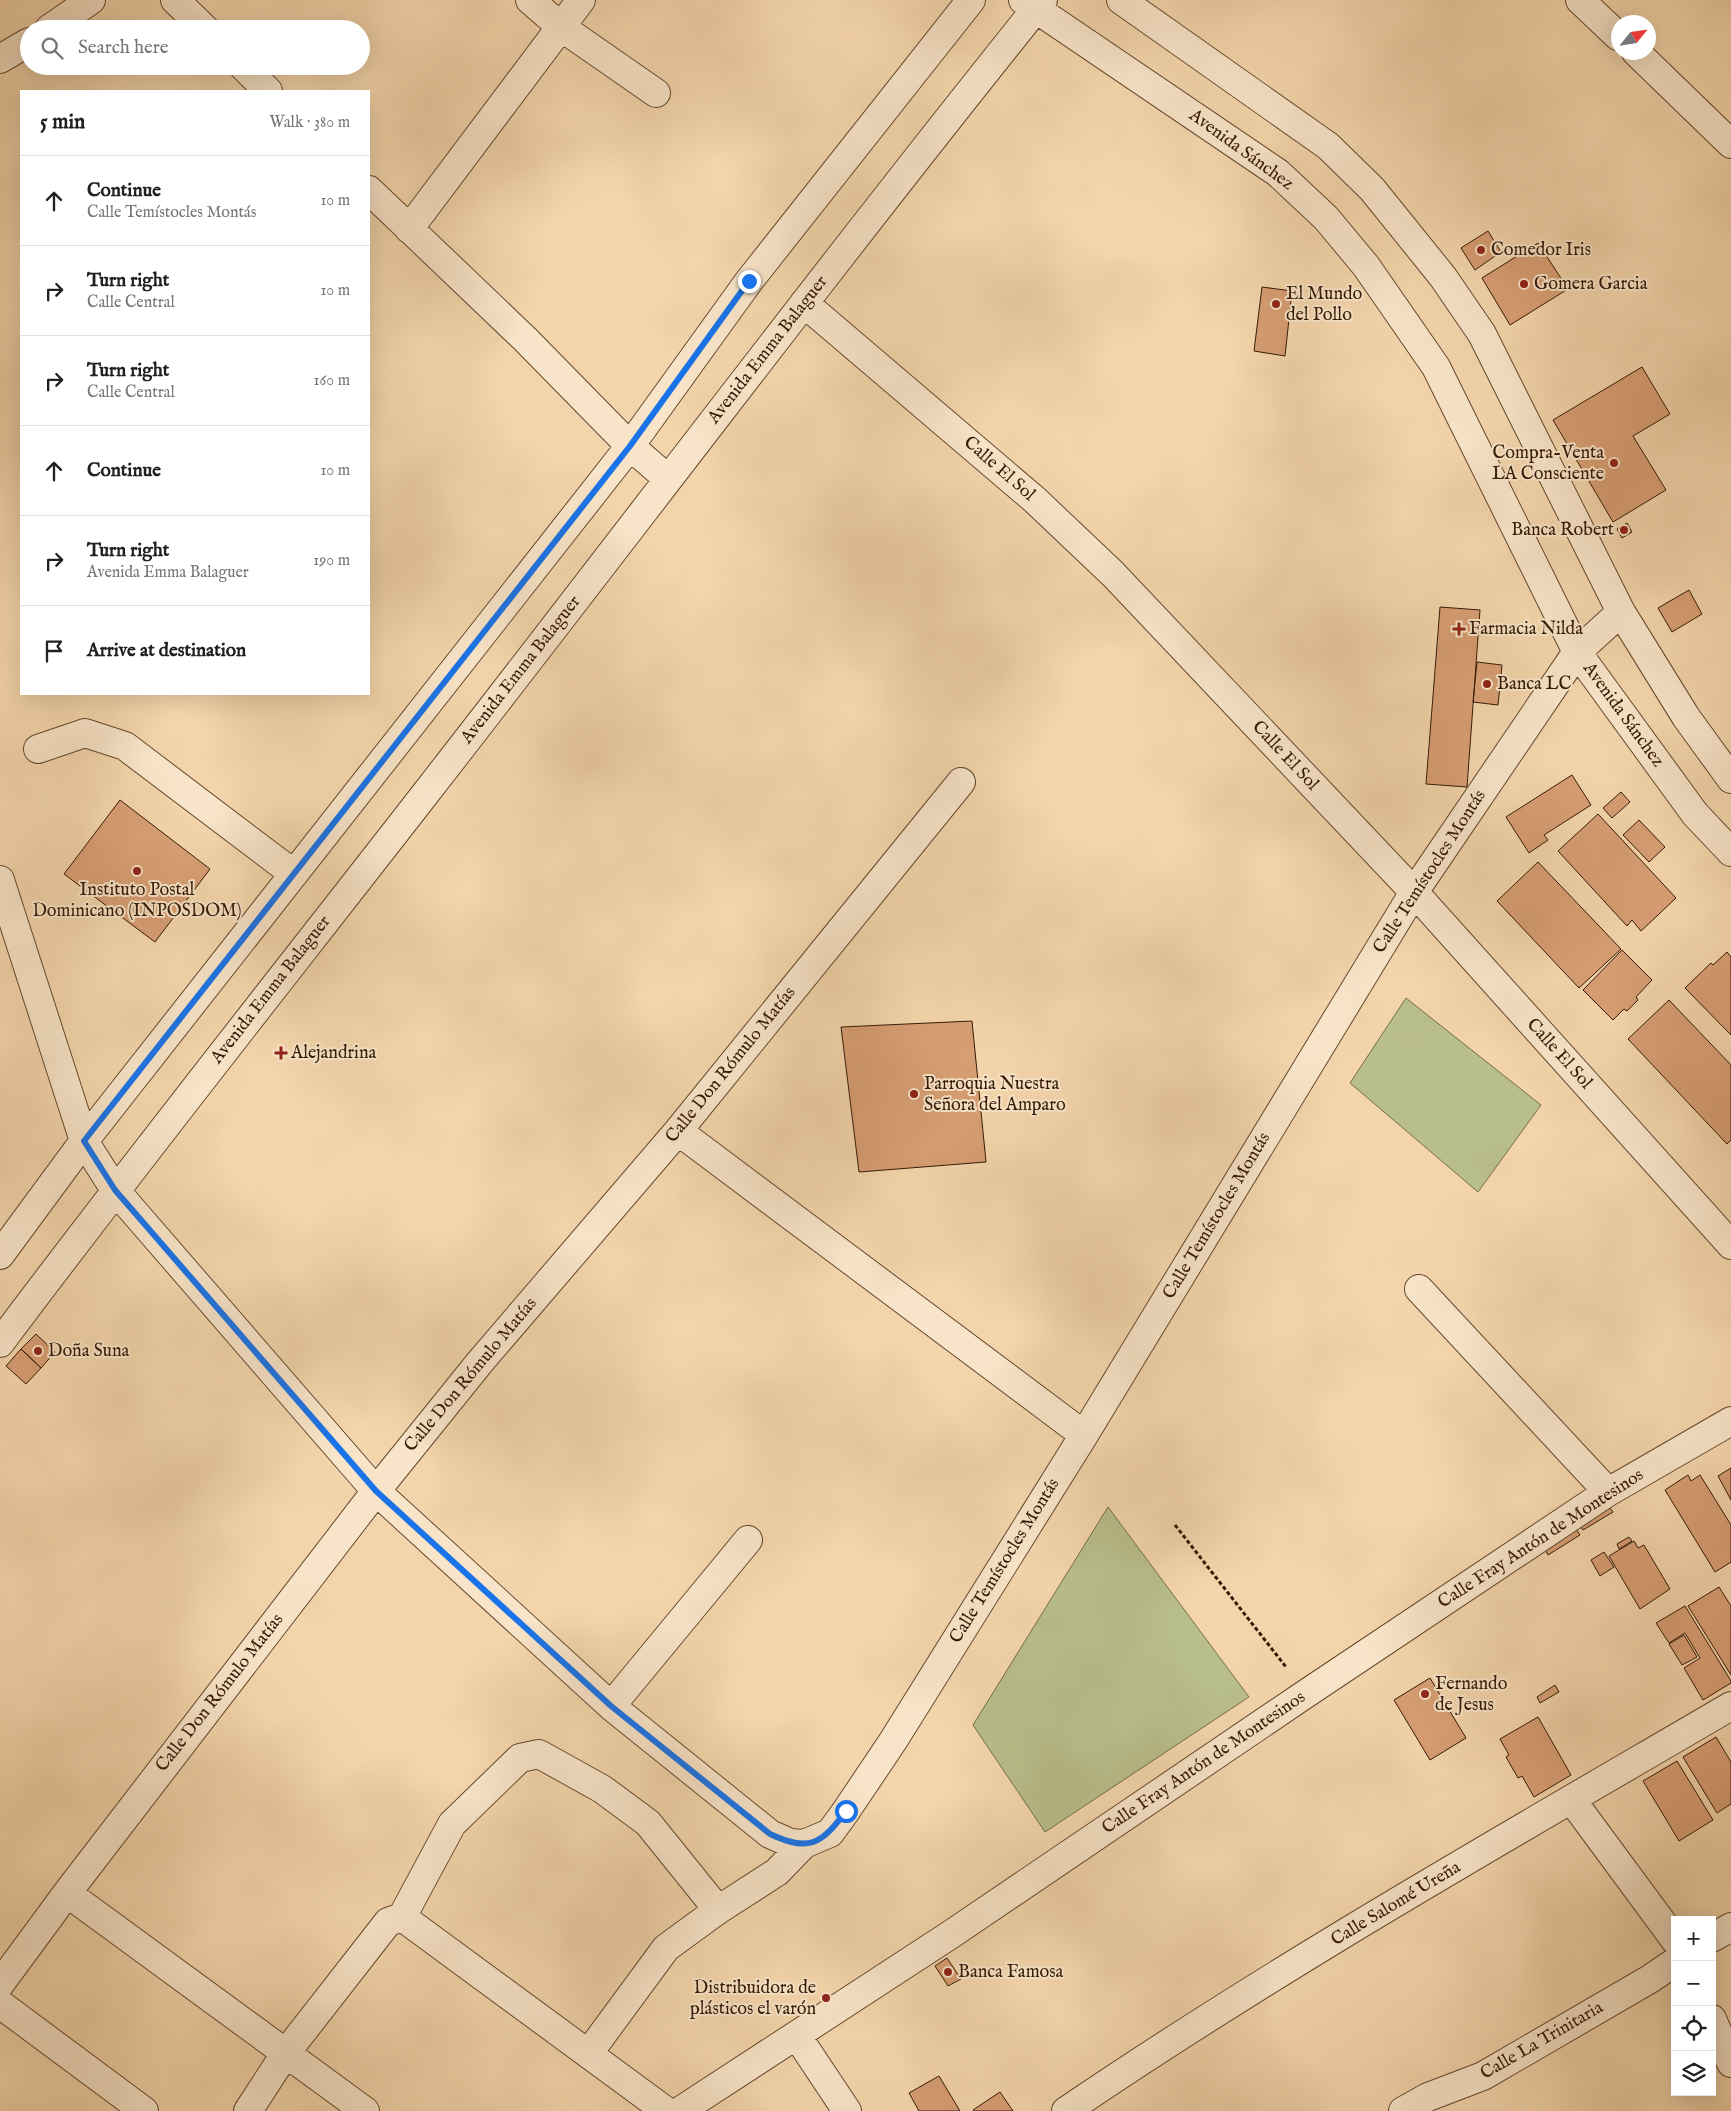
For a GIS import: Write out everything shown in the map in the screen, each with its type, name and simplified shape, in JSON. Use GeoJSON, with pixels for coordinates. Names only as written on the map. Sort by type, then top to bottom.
{"type":"FeatureCollection","features":[{"type":"Feature","properties":{"kind":"street"},"geometry":{"type":"LineString","coordinates":[[62,20],[91,0]]}},
{"type":"Feature","properties":{"kind":"street"},"geometry":{"type":"LineString","coordinates":[[176,0],[196,20]]}},
{"type":"Feature","properties":{"kind":"street"},"geometry":{"type":"LineString","coordinates":[[530,0],[561,27],[656,93]]}},
{"type":"Feature","properties":{"kind":"street"},"geometry":{"type":"LineString","coordinates":[[409,229],[581,0]]}},
{"type":"Feature","properties":{"kind":"street"},"geometry":{"type":"LineString","coordinates":[[0,1255],[84,1141],[630,446],[749,281],[971,0]]}},
{"type":"Feature","properties":{"kind":"street"},"geometry":{"type":"LineString","coordinates":[[1121,0],[1328,146],[1372,189],[1443,277],[1482,334],[1621,612],[1686,717],[1731,779]]}},
{"type":"Feature","properties":{"kind":"street"},"geometry":{"type":"LineString","coordinates":[[1580,0],[1611,29]]}},
{"type":"Feature","properties":{"kind":"street","name":"Avenida Emma Balaguer"},"geometry":{"type":"LineString","coordinates":[[0,1342],[115,1190],[422,798],[1034,3]]}},
{"type":"Feature","properties":{"kind":"street","name":"Avenida Sánchez"},"geometry":{"type":"LineString","coordinates":[[1034,3],[1278,173],[1326,218],[1360,259],[1436,367],[1577,652],[1694,814],[1731,852]]}},
{"type":"Feature","properties":{"kind":"street"},"geometry":{"type":"LineString","coordinates":[[0,59],[20,47]]}},
{"type":"Feature","properties":{"kind":"street"},"geometry":{"type":"LineString","coordinates":[[1644,60],[1731,144]]}},
{"type":"Feature","properties":{"kind":"street"},"geometry":{"type":"LineString","coordinates":[[252,75],[267,90]]}},
{"type":"Feature","properties":{"kind":"street"},"geometry":{"type":"LineString","coordinates":[[370,191],[525,339],[630,446],[668,480]]}},
{"type":"Feature","properties":{"kind":"street","name":"Calle El Sol"},"geometry":{"type":"LineString","coordinates":[[804,303],[1035,500],[1088,550],[1414,892],[1731,1245]]}},
{"type":"Feature","properties":{"kind":"street","name":"Calle Temístocles Montás"},"geometry":{"type":"LineString","coordinates":[[804,1844],[830,1833],[893,1741],[1084,1435],[1414,892],[1577,652],[1621,612]]}},
{"type":"Feature","properties":{"kind":"street"},"geometry":{"type":"LineString","coordinates":[[38,749],[85,733],[125,746],[294,874]]}},
{"type":"Feature","properties":{"kind":"street","name":"Calle Don Rómulo Matías"},"geometry":{"type":"LineString","coordinates":[[0,1984],[67,1893],[376,1491],[480,1362],[678,1131],[961,782]]}},
{"type":"Feature","properties":{"kind":"street"},"geometry":{"type":"LineString","coordinates":[[0,880],[84,1141],[115,1190],[376,1491],[611,1706],[770,1834],[790,1843],[804,1844]]}},
{"type":"Feature","properties":{"kind":"street"},"geometry":{"type":"LineString","coordinates":[[678,1131],[1084,1435]]}},
{"type":"Feature","properties":{"kind":"street"},"geometry":{"type":"LineString","coordinates":[[1419,1289],[1608,1492]]}},
{"type":"Feature","properties":{"kind":"street","name":"Calle Fray Antón de Montesinos"},"geometry":{"type":"LineString","coordinates":[[680,2111],[950,1935],[1306,1693],[1608,1492],[1731,1421]]}},
{"type":"Feature","properties":{"kind":"street"},"geometry":{"type":"LineString","coordinates":[[611,1706],[748,1540]]}},
{"type":"Feature","properties":{"kind":"street","name":"Calle Salomé Ureña"},"geometry":{"type":"LineString","coordinates":[[1066,2111],[1147,2056],[1341,1936],[1731,1706]]}},
{"type":"Feature","properties":{"kind":"street"},"geometry":{"type":"LineString","coordinates":[[248,2111],[285,2054],[388,1922],[402,1917],[452,1824],[520,1758],[539,1754],[602,1789],[648,1823],[718,1910]]}},
{"type":"Feature","properties":{"kind":"street"},"geometry":{"type":"LineString","coordinates":[[1571,1799],[1671,1935]]}},
{"type":"Feature","properties":{"kind":"street"},"geometry":{"type":"LineString","coordinates":[[588,2054],[666,1948],[718,1910],[777,1872],[804,1844]]}},
{"type":"Feature","properties":{"kind":"street"},"geometry":{"type":"LineString","coordinates":[[67,1893],[365,2111]]}},
{"type":"Feature","properties":{"kind":"street"},"geometry":{"type":"LineString","coordinates":[[402,1917],[666,2111]]}},
{"type":"Feature","properties":{"kind":"street"},"geometry":{"type":"LineString","coordinates":[[1716,1936],[1731,1927]]}},
{"type":"Feature","properties":{"kind":"street","name":"Calle La Trinitaria"},"geometry":{"type":"LineString","coordinates":[[1403,2111],[1428,2098],[1483,2076],[1650,1979],[1671,1965]]}},
{"type":"Feature","properties":{"kind":"street"},"geometry":{"type":"LineString","coordinates":[[0,2004],[144,2111]]}},
{"type":"Feature","properties":{"kind":"street"},"geometry":{"type":"LineString","coordinates":[[1716,2027],[1731,2063]]}},
{"type":"Feature","properties":{"kind":"street"},"geometry":{"type":"LineString","coordinates":[[797,2036],[847,2111]]}},
{"type":"Feature","properties":{"kind":"path"},"geometry":{"type":"LineString","coordinates":[[1175,1525],[1306,1693]]}},
{"type":"Feature","properties":{"kind":"green space"},"geometry":{"type":"Polygon","coordinates":[[[1406,998],[1541,1105],[1478,1192],[1350,1083],[1406,998]]]}},
{"type":"Feature","properties":{"kind":"green space"},"geometry":{"type":"Polygon","coordinates":[[[1108,1507],[1249,1697],[1045,1832],[973,1725],[1108,1507]]]}},
{"type":"Feature","properties":{"kind":"building","name":"Comedor Iris"},"geometry":{"type":"Polygon","coordinates":[[[1488,231],[1501,252],[1475,270],[1461,248],[1488,231]]]}},
{"type":"Feature","properties":{"kind":"building","name":"Gomera Garcia"},"geometry":{"type":"Polygon","coordinates":[[[1538,243],[1568,289],[1510,325],[1482,278],[1538,243]]]}},
{"type":"Feature","properties":{"kind":"building"},"geometry":{"type":"Polygon","coordinates":[[[1262,287],[1292,291],[1285,356],[1254,351],[1262,287]]]}},
{"type":"Feature","properties":{"kind":"building","name":"Compra-Venta LA Consciente"},"geometry":{"type":"Polygon","coordinates":[[[1642,367],[1670,414],[1633,436],[1666,490],[1613,522],[1553,420],[1642,367]]]}},
{"type":"Feature","properties":{"kind":"building","name":"Banca Robert"},"geometry":{"type":"Polygon","coordinates":[[[1627,523],[1632,532],[1622,538],[1617,529],[1627,523]]]}},
{"type":"Feature","properties":{"kind":"building"},"geometry":{"type":"Polygon","coordinates":[[[1689,590],[1702,614],[1672,632],[1658,608],[1689,590]]]}},
{"type":"Feature","properties":{"kind":"building"},"geometry":{"type":"Polygon","coordinates":[[[1440,607],[1480,610],[1467,787],[1426,784],[1440,607]]]}},
{"type":"Feature","properties":{"kind":"building","name":"Banca LC"},"geometry":{"type":"Polygon","coordinates":[[[1477,662],[1502,665],[1498,705],[1473,702],[1477,662]]]}},
{"type":"Feature","properties":{"kind":"building"},"geometry":{"type":"Polygon","coordinates":[[[1572,775],[1591,805],[1544,835],[1548,840],[1529,853],[1506,817],[1572,775]]]}},
{"type":"Feature","properties":{"kind":"building"},"geometry":{"type":"Polygon","coordinates":[[[1621,792],[1630,802],[1612,818],[1603,808],[1621,792]]]}},
{"type":"Feature","properties":{"kind":"building","name":"Instituto Postal Dominicano (INPOSDOM)"},"geometry":{"type":"Polygon","coordinates":[[[120,800],[210,869],[155,942],[64,874],[120,800]]]}},
{"type":"Feature","properties":{"kind":"building"},"geometry":{"type":"Polygon","coordinates":[[[1598,814],[1676,898],[1641,931],[1632,920],[1627,926],[1558,851],[1598,814]]]}},
{"type":"Feature","properties":{"kind":"building"},"geometry":{"type":"Polygon","coordinates":[[[1639,820],[1665,847],[1649,862],[1623,835],[1639,820]]]}},
{"type":"Feature","properties":{"kind":"building"},"geometry":{"type":"Polygon","coordinates":[[[1538,862],[1621,949],[1579,988],[1497,901],[1538,862]]]}},
{"type":"Feature","properties":{"kind":"building"},"geometry":{"type":"Polygon","coordinates":[[[1622,950],[1652,980],[1636,997],[1638,1000],[1627,1011],[1624,1009],[1613,1020],[1583,990],[1622,950]]]}},
{"type":"Feature","properties":{"kind":"building"},"geometry":{"type":"Polygon","coordinates":[[[1727,952],[1731,957],[1731,1035],[1685,988],[1711,963],[1713,965],[1727,952]]]}},
{"type":"Feature","properties":{"kind":"building"},"geometry":{"type":"Polygon","coordinates":[[[1669,1000],[1731,1065],[1731,1140],[1727,1144],[1628,1039],[1669,1000]]]}},
{"type":"Feature","properties":{"kind":"building","name":"Parroquia Nuestra Señora del Amparo"},"geometry":{"type":"Polygon","coordinates":[[[972,1021],[986,1162],[859,1172],[841,1027],[972,1021]]]}},
{"type":"Feature","properties":{"kind":"building","name":"Doña Suna"},"geometry":{"type":"Polygon","coordinates":[[[36,1334],[55,1352],[41,1368],[21,1349],[36,1334]]]}},
{"type":"Feature","properties":{"kind":"building"},"geometry":{"type":"Polygon","coordinates":[[[21,1349],[41,1368],[26,1384],[6,1366],[21,1349]]]}},
{"type":"Feature","properties":{"kind":"building"},"geometry":{"type":"Polygon","coordinates":[[[1731,1468],[1731,1500],[1718,1476],[1731,1468]]]}},
{"type":"Feature","properties":{"kind":"building"},"geometry":{"type":"Polygon","coordinates":[[[1688,1475],[1691,1481],[1700,1475],[1731,1525],[1731,1562],[1715,1572],[1665,1490],[1688,1475]]]}},
{"type":"Feature","properties":{"kind":"building"},"geometry":{"type":"Polygon","coordinates":[[[1610,1508],[1613,1512],[1583,1530],[1580,1526],[1610,1508]]]}},
{"type":"Feature","properties":{"kind":"building"},"geometry":{"type":"Polygon","coordinates":[[[1576,1529],[1580,1535],[1548,1555],[1544,1548],[1576,1529]]]}},
{"type":"Feature","properties":{"kind":"building"},"geometry":{"type":"Polygon","coordinates":[[[1629,1537],[1632,1541],[1619,1549],[1617,1544],[1629,1537]]]}},
{"type":"Feature","properties":{"kind":"building"},"geometry":{"type":"Polygon","coordinates":[[[1634,1541],[1638,1548],[1644,1545],[1670,1589],[1640,1609],[1609,1556],[1634,1541]]]}},
{"type":"Feature","properties":{"kind":"building"},"geometry":{"type":"Polygon","coordinates":[[[1604,1552],[1614,1567],[1600,1576],[1591,1560],[1604,1552]]]}},
{"type":"Feature","properties":{"kind":"building"},"geometry":{"type":"Polygon","coordinates":[[[1719,1587],[1731,1606],[1731,1675],[1688,1606],[1719,1587]]]}},
{"type":"Feature","properties":{"kind":"building"},"geometry":{"type":"Polygon","coordinates":[[[1685,1606],[1731,1681],[1731,1683],[1703,1700],[1684,1668],[1700,1658],[1685,1633],[1669,1643],[1656,1623],[1685,1606]]]}},
{"type":"Feature","properties":{"kind":"building"},"geometry":{"type":"Polygon","coordinates":[[[1684,1635],[1697,1657],[1682,1665],[1669,1644],[1684,1635]]]}},
{"type":"Feature","properties":{"kind":"building"},"geometry":{"type":"Polygon","coordinates":[[[1430,1678],[1466,1738],[1430,1760],[1394,1700],[1430,1678]]]}},
{"type":"Feature","properties":{"kind":"building"},"geometry":{"type":"Polygon","coordinates":[[[1555,1685],[1559,1692],[1540,1703],[1537,1697],[1555,1685]]]}},
{"type":"Feature","properties":{"kind":"building"},"geometry":{"type":"Polygon","coordinates":[[[1538,1717],[1571,1775],[1534,1797],[1522,1776],[1518,1778],[1506,1757],[1509,1755],[1500,1739],[1538,1717]]]}},
{"type":"Feature","properties":{"kind":"building"},"geometry":{"type":"Polygon","coordinates":[[[1716,1737],[1731,1762],[1731,1804],[1717,1813],[1683,1757],[1716,1737]]]}},
{"type":"Feature","properties":{"kind":"building"},"geometry":{"type":"Polygon","coordinates":[[[1677,1761],[1713,1820],[1679,1841],[1643,1781],[1677,1761]]]}},
{"type":"Feature","properties":{"kind":"building","name":"Banca Famosa"},"geometry":{"type":"Polygon","coordinates":[[[947,1958],[961,1979],[948,1986],[935,1966],[947,1958]]]}},
{"type":"Feature","properties":{"kind":"building"},"geometry":{"type":"Polygon","coordinates":[[[939,2076],[960,2111],[919,2111],[909,2093],[939,2076]]]}},
{"type":"Feature","properties":{"kind":"building"},"geometry":{"type":"Polygon","coordinates":[[[1000,2092],[1013,2111],[973,2110],[1000,2092]]]}},
{"type":"Feature","properties":{"kind":"place","name":"Comedor Iris"},"geometry":{"type":"Point","coordinates":[1481,250]}},
{"type":"Feature","properties":{"kind":"place","name":"Gomera Garcia"},"geometry":{"type":"Point","coordinates":[1524,284]}},
{"type":"Feature","properties":{"kind":"place","name":"El Mundo del Pollo"},"geometry":{"type":"Point","coordinates":[1276,304]}},
{"type":"Feature","properties":{"kind":"place","name":"Compra-Venta LA Consciente"},"geometry":{"type":"Point","coordinates":[1614,463]}},
{"type":"Feature","properties":{"kind":"place","name":"Banca Robert"},"geometry":{"type":"Point","coordinates":[1624,530]}},
{"type":"Feature","properties":{"kind":"place","name":"Farmacia Nilda"},"geometry":{"type":"Point","coordinates":[1459,629]}},
{"type":"Feature","properties":{"kind":"place","name":"Banca LC"},"geometry":{"type":"Point","coordinates":[1487,684]}},
{"type":"Feature","properties":{"kind":"place","name":"Instituto Postal Dominicano (INPOSDOM)"},"geometry":{"type":"Point","coordinates":[137,871]}},
{"type":"Feature","properties":{"kind":"place","name":"Alejandrina"},"geometry":{"type":"Point","coordinates":[281,1053]}},
{"type":"Feature","properties":{"kind":"place","name":"Parroquia Nuestra Señora del Amparo"},"geometry":{"type":"Point","coordinates":[914,1094]}},
{"type":"Feature","properties":{"kind":"place","name":"Doña Suna"},"geometry":{"type":"Point","coordinates":[38,1351]}},
{"type":"Feature","properties":{"kind":"place","name":"Fernando de Jesus"},"geometry":{"type":"Point","coordinates":[1425,1694]}},
{"type":"Feature","properties":{"kind":"place","name":"Banca Famosa"},"geometry":{"type":"Point","coordinates":[948,1972]}},
{"type":"Feature","properties":{"kind":"place","name":"Distribuidora de plásticos el varón"},"geometry":{"type":"Point","coordinates":[826,1998]}},
{"type":"Feature","properties":{"kind":"route"},"geometry":{"type":"LineString","coordinates":[[749,281],[630,446],[84,1141],[115,1190],[376,1491],[611,1706],[770,1834],[790,1843],[804,1844],[830,1833],[846,1811]]}}]}
